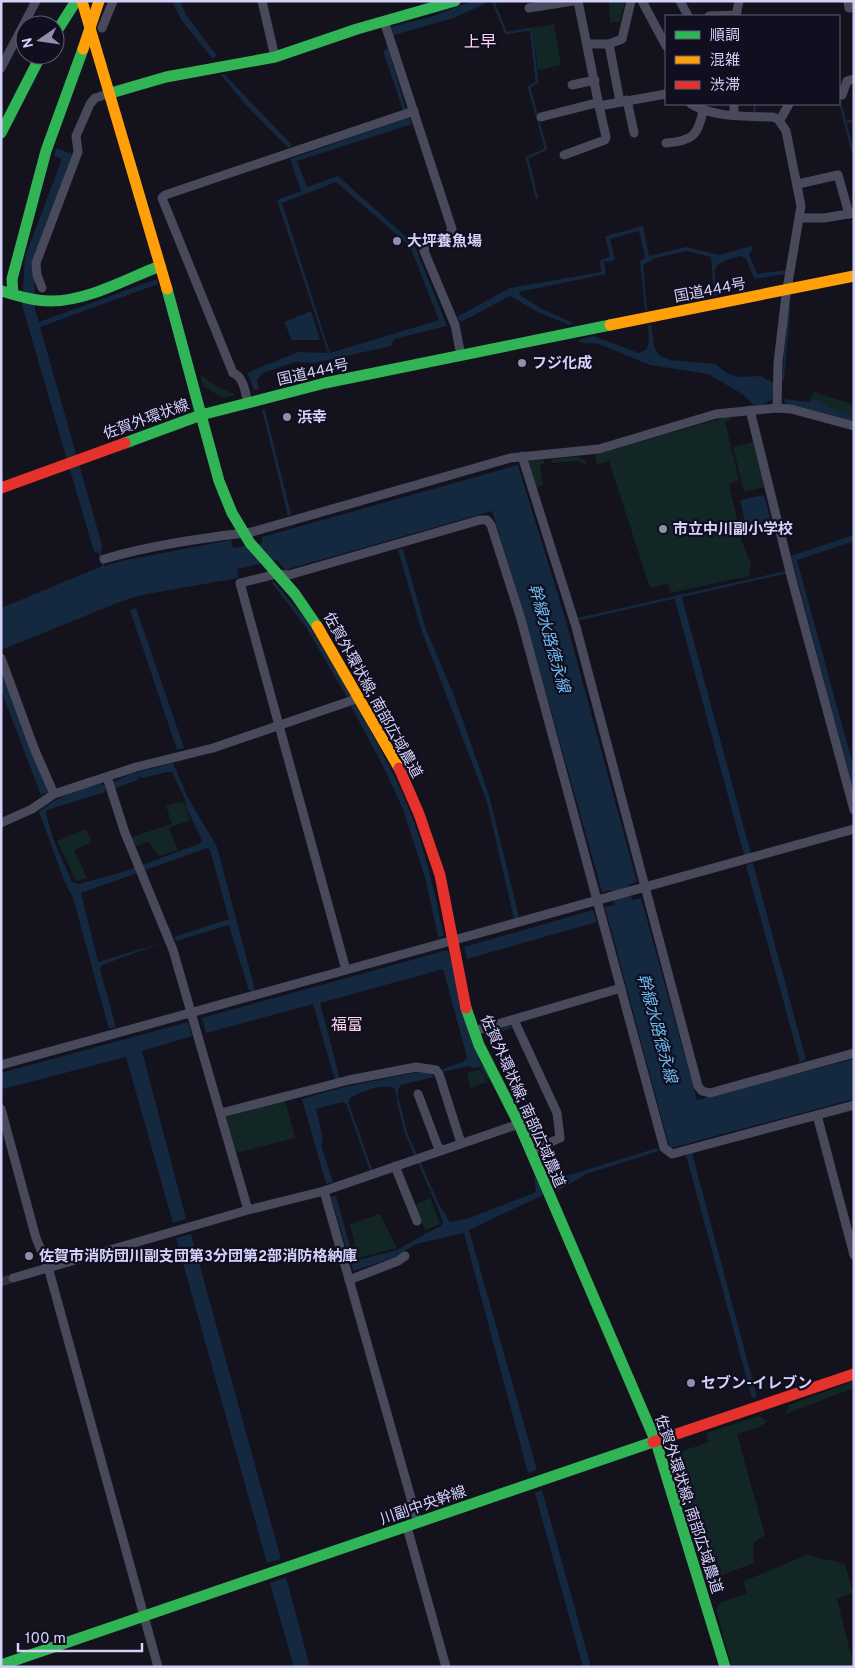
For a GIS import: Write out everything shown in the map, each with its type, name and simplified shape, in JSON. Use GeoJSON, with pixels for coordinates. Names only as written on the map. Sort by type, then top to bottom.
{"type":"FeatureCollection","features":[{"type":"Feature","properties":{"kind":"main road"},"geometry":{"type":"LineString","coordinates":[[65,21],[76,1]]}},
{"type":"Feature","properties":{"kind":"main road"},"geometry":{"type":"LineString","coordinates":[[82,1],[111,93],[201,415]]}},
{"type":"Feature","properties":{"kind":"main road"},"geometry":{"type":"LineString","coordinates":[[13,294],[12,279],[46,151],[99,1]]}},
{"type":"Feature","properties":{"kind":"main road"},"geometry":{"type":"LineString","coordinates":[[111,93],[166,77],[274,57],[449,2]]}},
{"type":"Feature","properties":{"kind":"main road"},"geometry":{"type":"LineString","coordinates":[[1,133],[36,65]]}},
{"type":"Feature","properties":{"kind":"main road"},"geometry":{"type":"LineString","coordinates":[[1,291],[43,301],[68,299],[160,266]]}},
{"type":"Feature","properties":{"kind":"main road","name":"国道444号"},"geometry":{"type":"LineString","coordinates":[[201,415],[325,384],[854,276]]}},
{"type":"Feature","properties":{"kind":"main road","name":"佐賀外環状線"},"geometry":{"type":"LineString","coordinates":[[1,488],[201,415],[219,481],[232,513],[247,538],[273,570]]}},
{"type":"Feature","properties":{"kind":"main road","name":"佐賀外環状線; 南部広域農道"},"geometry":{"type":"LineString","coordinates":[[273,570],[326,638],[397,764],[419,814],[440,875],[468,1016],[531,1151],[656,1442],[725,1667]]}},
{"type":"Feature","properties":{"kind":"main road","name":"川副中央幹線"},"geometry":{"type":"LineString","coordinates":[[1,1664],[854,1374]]}},
{"type":"Feature","properties":{"kind":"street"},"geometry":{"type":"LineString","coordinates":[[1,68],[36,1]]}},
{"type":"Feature","properties":{"kind":"street"},"geometry":{"type":"LineString","coordinates":[[102,28],[113,1]]}},
{"type":"Feature","properties":{"kind":"street"},"geometry":{"type":"LineString","coordinates":[[262,1],[274,57]]}},
{"type":"Feature","properties":{"kind":"street"},"geometry":{"type":"LineString","coordinates":[[529,8],[573,1]]}},
{"type":"Feature","properties":{"kind":"street"},"geometry":{"type":"LineString","coordinates":[[564,155],[605,140],[606,137],[578,1]]}},
{"type":"Feature","properties":{"kind":"street"},"geometry":{"type":"LineString","coordinates":[[588,44],[608,44],[622,39],[631,1]]}},
{"type":"Feature","properties":{"kind":"street"},"geometry":{"type":"LineString","coordinates":[[642,1],[665,44]]}},
{"type":"Feature","properties":{"kind":"street"},"geometry":{"type":"LineString","coordinates":[[680,1],[687,15]]}},
{"type":"Feature","properties":{"kind":"street"},"geometry":{"type":"LineString","coordinates":[[736,15],[739,1]]}},
{"type":"Feature","properties":{"kind":"street"},"geometry":{"type":"LineString","coordinates":[[848,1],[849,8],[854,7]]}},
{"type":"Feature","properties":{"kind":"street"},"geometry":{"type":"LineString","coordinates":[[384,21],[452,229],[449,235],[426,244],[424,251],[455,325],[461,356]]}},
{"type":"Feature","properties":{"kind":"street"},"geometry":{"type":"LineString","coordinates":[[608,44],[634,134]]}},
{"type":"Feature","properties":{"kind":"street"},"geometry":{"type":"LineString","coordinates":[[840,95],[842,95],[847,81],[854,79]]}},
{"type":"Feature","properties":{"kind":"street"},"geometry":{"type":"LineString","coordinates":[[572,85],[595,80]]}},
{"type":"Feature","properties":{"kind":"street"},"geometry":{"type":"LineString","coordinates":[[42,288],[36,275],[36,263],[78,152],[76,136],[90,104],[95,98],[111,93]]}},
{"type":"Feature","properties":{"kind":"street"},"geometry":{"type":"LineString","coordinates":[[540,117],[596,103],[599,106],[665,94]]}},
{"type":"Feature","properties":{"kind":"street"},"geometry":{"type":"LineString","coordinates":[[693,105],[703,111],[773,117],[780,120],[786,131],[798,184],[800,218],[786,290],[778,363],[778,408]]}},
{"type":"Feature","properties":{"kind":"street"},"geometry":{"type":"LineString","coordinates":[[734,105],[734,115]]}},
{"type":"Feature","properties":{"kind":"street"},"geometry":{"type":"LineString","coordinates":[[780,120],[784,109],[788,105]]}},
{"type":"Feature","properties":{"kind":"street"},"geometry":{"type":"LineString","coordinates":[[248,403],[239,375],[233,372],[162,198],[165,195],[414,111]]}},
{"type":"Feature","properties":{"kind":"street"},"geometry":{"type":"LineString","coordinates":[[666,143],[680,142],[695,135],[700,129],[703,111]]}},
{"type":"Feature","properties":{"kind":"street"},"geometry":{"type":"LineString","coordinates":[[798,184],[838,175],[851,213],[824,218],[800,218]]}},
{"type":"Feature","properties":{"kind":"street"},"geometry":{"type":"LineString","coordinates":[[104,559],[123,553],[232,533],[247,538],[522,456],[599,449],[716,414],[778,408],[854,426]]}},
{"type":"Feature","properties":{"kind":"street"},"geometry":{"type":"LineString","coordinates":[[750,410],[792,580],[854,810]]}},
{"type":"Feature","properties":{"kind":"street"},"geometry":{"type":"LineString","coordinates":[[522,456],[576,627],[698,1086],[702,1091],[710,1092],[854,1053]]}},
{"type":"Feature","properties":{"kind":"street"},"geometry":{"type":"LineString","coordinates":[[346,970],[240,583],[273,570],[289,575],[480,520],[486,520],[491,525],[521,619],[664,1148],[672,1154],[854,1105]]}},
{"type":"Feature","properties":{"kind":"street"},"geometry":{"type":"LineString","coordinates":[[1,658],[34,748],[54,794]]}},
{"type":"Feature","properties":{"kind":"street"},"geometry":{"type":"LineString","coordinates":[[1,822],[32,810],[54,794],[109,783],[136,767],[213,748],[359,698]]}},
{"type":"Feature","properties":{"kind":"street"},"geometry":{"type":"LineString","coordinates":[[109,783],[138,864],[174,950],[248,1210]]}},
{"type":"Feature","properties":{"kind":"street"},"geometry":{"type":"LineString","coordinates":[[1,1065],[446,942],[453,942],[854,829]]}},
{"type":"Feature","properties":{"kind":"street"},"geometry":{"type":"LineString","coordinates":[[474,1031],[621,988]]}},
{"type":"Feature","properties":{"kind":"street"},"geometry":{"type":"LineString","coordinates":[[514,1020],[557,1113],[560,1138],[531,1151]]}},
{"type":"Feature","properties":{"kind":"street"},"geometry":{"type":"LineString","coordinates":[[221,1113],[349,1080],[416,1067],[436,1070],[439,1074],[462,1143]]}},
{"type":"Feature","properties":{"kind":"street"},"geometry":{"type":"LineString","coordinates":[[418,1094],[438,1148],[443,1150]]}},
{"type":"Feature","properties":{"kind":"street"},"geometry":{"type":"LineString","coordinates":[[1,1109],[36,1238],[48,1267],[158,1667]]}},
{"type":"Feature","properties":{"kind":"street"},"geometry":{"type":"LineString","coordinates":[[817,1115],[854,1255]]}},
{"type":"Feature","properties":{"kind":"street"},"geometry":{"type":"LineString","coordinates":[[13,1278],[248,1210],[324,1191],[519,1124]]}},
{"type":"Feature","properties":{"kind":"street"},"geometry":{"type":"LineString","coordinates":[[395,1166],[417,1221]]}},
{"type":"Feature","properties":{"kind":"street"},"geometry":{"type":"LineString","coordinates":[[324,1191],[412,1525],[446,1667]]}},
{"type":"Feature","properties":{"kind":"street"},"geometry":{"type":"LineString","coordinates":[[349,1280],[398,1262],[405,1256]]}},
{"type":"Feature","properties":{"kind":"green space"},"geometry":{"type":"Polygon","coordinates":[[[609,1],[625,1],[620,22],[610,22],[609,1]]]}},
{"type":"Feature","properties":{"kind":"green space"},"geometry":{"type":"Polygon","coordinates":[[[554,24],[561,65],[538,70],[532,28],[554,24]]]}},
{"type":"Feature","properties":{"kind":"green space"},"geometry":{"type":"Polygon","coordinates":[[[200,374],[211,383],[236,395],[223,398],[203,386],[200,374]]]}},
{"type":"Feature","properties":{"kind":"green space"},"geometry":{"type":"Polygon","coordinates":[[[814,392],[854,405],[854,415],[838,411],[814,399],[809,402],[814,392]]]}},
{"type":"Feature","properties":{"kind":"green space"},"geometry":{"type":"Polygon","coordinates":[[[730,416],[730,420],[725,422],[739,480],[729,484],[742,542],[751,565],[749,576],[670,593],[668,584],[650,588],[608,458],[607,462],[597,464],[595,458],[597,454],[730,416]]]}},
{"type":"Feature","properties":{"kind":"green space"},"geometry":{"type":"Polygon","coordinates":[[[754,442],[765,487],[744,492],[733,447],[754,442]]]}},
{"type":"Feature","properties":{"kind":"green space"},"geometry":{"type":"Polygon","coordinates":[[[578,457],[585,460],[586,465],[578,461],[552,463],[552,459],[578,457]]]}},
{"type":"Feature","properties":{"kind":"green space"},"geometry":{"type":"Polygon","coordinates":[[[543,460],[545,464],[540,465],[543,485],[536,487],[528,463],[529,461],[543,460]]]}},
{"type":"Feature","properties":{"kind":"green space"},"geometry":{"type":"Polygon","coordinates":[[[183,801],[190,820],[169,828],[178,850],[159,856],[149,842],[136,846],[131,837],[172,824],[166,806],[183,801]]]}},
{"type":"Feature","properties":{"kind":"green space"},"geometry":{"type":"Polygon","coordinates":[[[86,829],[92,842],[74,850],[87,878],[76,881],[57,841],[86,829]]]}},
{"type":"Feature","properties":{"kind":"green space"},"geometry":{"type":"Polygon","coordinates":[[[480,1069],[488,1082],[470,1088],[467,1073],[480,1069]]]}},
{"type":"Feature","properties":{"kind":"green space"},"geometry":{"type":"Polygon","coordinates":[[[285,1100],[295,1138],[236,1153],[226,1115],[285,1100]]]}},
{"type":"Feature","properties":{"kind":"green space"},"geometry":{"type":"Polygon","coordinates":[[[430,1198],[440,1224],[425,1230],[414,1205],[430,1198]]]}},
{"type":"Feature","properties":{"kind":"green space"},"geometry":{"type":"Polygon","coordinates":[[[380,1214],[397,1248],[358,1258],[350,1224],[380,1214]]]}},
{"type":"Feature","properties":{"kind":"green space"},"geometry":{"type":"Polygon","coordinates":[[[854,1381],[854,1388],[785,1414],[789,1405],[854,1381]]]}},
{"type":"Feature","properties":{"kind":"green space"},"geometry":{"type":"Polygon","coordinates":[[[759,1416],[767,1421],[761,1426],[737,1434],[765,1535],[753,1543],[754,1563],[714,1578],[705,1573],[668,1456],[709,1442],[706,1433],[759,1416]]]}},
{"type":"Feature","properties":{"kind":"green space"},"geometry":{"type":"Polygon","coordinates":[[[807,1555],[845,1564],[853,1593],[837,1599],[854,1667],[732,1667],[716,1610],[721,1602],[747,1594],[744,1581],[807,1555]]]}},
{"type":"Feature","properties":{"kind":"water"},"geometry":{"type":"Polygon","coordinates":[[[172,1],[180,1],[186,15],[217,56],[212,58],[182,21],[172,1]]]}},
{"type":"Feature","properties":{"kind":"water"},"geometry":{"type":"Polygon","coordinates":[[[472,1],[491,1],[454,18],[394,35],[391,27],[433,16],[472,1]]]}},
{"type":"Feature","properties":{"kind":"water"},"geometry":{"type":"Polygon","coordinates":[[[388,48],[406,109],[403,110],[383,51],[388,48]]]}},
{"type":"Feature","properties":{"kind":"water"},"geometry":{"type":"Polygon","coordinates":[[[224,74],[292,145],[290,147],[287,147],[244,103],[221,75],[224,74]]]}},
{"type":"Feature","properties":{"kind":"water"},"geometry":{"type":"Polygon","coordinates":[[[410,117],[412,124],[297,161],[307,187],[338,176],[414,244],[447,326],[394,339],[391,346],[314,363],[295,362],[263,373],[257,380],[259,389],[254,390],[247,373],[298,352],[328,353],[277,200],[301,191],[290,159],[410,117]],[[336,182],[282,203],[330,353],[439,320],[410,246],[336,182]]]}},
{"type":"Feature","properties":{"kind":"water"},"geometry":{"type":"Polygon","coordinates":[[[56,148],[72,154],[34,261],[35,310],[39,322],[157,279],[158,284],[40,327],[102,545],[101,551],[94,552],[22,305],[25,257],[62,159],[54,156],[56,148]]]}},
{"type":"Feature","properties":{"kind":"water"},"geometry":{"type":"Polygon","coordinates":[[[643,226],[649,256],[686,247],[719,255],[751,246],[753,249],[749,254],[757,274],[787,270],[786,274],[754,279],[746,258],[740,256],[719,264],[716,268],[717,295],[714,296],[711,257],[687,251],[655,258],[643,265],[647,310],[645,311],[640,262],[645,257],[639,231],[610,239],[615,260],[604,262],[606,274],[519,292],[520,295],[542,309],[573,323],[569,325],[538,312],[510,296],[461,322],[457,317],[510,288],[601,272],[600,260],[610,257],[605,236],[643,226]]]}},
{"type":"Feature","properties":{"kind":"water"},"geometry":{"type":"Polygon","coordinates":[[[791,303],[784,380],[782,380],[787,321],[791,303]]]}},
{"type":"Feature","properties":{"kind":"water"},"geometry":{"type":"Polygon","coordinates":[[[311,311],[320,340],[292,340],[284,322],[311,311]]]}},
{"type":"Feature","properties":{"kind":"water"},"geometry":{"type":"Polygon","coordinates":[[[651,324],[654,346],[659,355],[670,360],[715,364],[727,373],[739,377],[760,376],[774,383],[772,399],[763,405],[754,406],[744,395],[708,374],[650,365],[599,344],[579,342],[579,340],[594,336],[639,353],[646,350],[649,342],[648,325],[651,324]]]}},
{"type":"Feature","properties":{"kind":"water"},"geometry":{"type":"Polygon","coordinates":[[[784,399],[809,402],[814,399],[838,411],[854,415],[854,421],[785,403],[784,399]]]}},
{"type":"Feature","properties":{"kind":"water"},"geometry":{"type":"Polygon","coordinates":[[[262,410],[265,410],[291,514],[288,516],[262,410]]]}},
{"type":"Feature","properties":{"kind":"water","name":"幹線水路徳永線"},"geometry":{"type":"Polygon","coordinates":[[[518,465],[566,621],[637,882],[628,885],[632,900],[641,898],[697,1100],[854,1059],[854,1099],[671,1148],[669,1146],[605,907],[615,905],[611,890],[602,892],[527,625],[492,511],[285,570],[277,560],[237,569],[238,578],[142,595],[122,601],[1,650],[1,608],[100,567],[121,561],[231,540],[233,548],[262,543],[262,537],[518,465]]]}},
{"type":"Feature","properties":{"kind":"water"},"geometry":{"type":"Polygon","coordinates":[[[764,495],[772,525],[747,531],[740,500],[764,495]]]}},
{"type":"Feature","properties":{"kind":"water"},"geometry":{"type":"Polygon","coordinates":[[[854,535],[854,541],[797,560],[854,769],[854,793],[791,556],[854,535]]]}},
{"type":"Feature","properties":{"kind":"water"},"geometry":{"type":"Polygon","coordinates":[[[403,549],[425,627],[453,693],[489,795],[519,917],[514,919],[487,802],[421,629],[398,550],[403,549]]]}},
{"type":"Feature","properties":{"kind":"water"},"geometry":{"type":"Polygon","coordinates":[[[274,582],[307,621],[352,697],[348,699],[306,627],[272,583],[274,582]]]}},
{"type":"Feature","properties":{"kind":"water"},"geometry":{"type":"Polygon","coordinates":[[[681,594],[751,854],[744,855],[674,596],[681,594]]]}},
{"type":"Feature","properties":{"kind":"water"},"geometry":{"type":"Polygon","coordinates":[[[136,608],[184,748],[177,750],[130,610],[136,608]]]}},
{"type":"Feature","properties":{"kind":"water"},"geometry":{"type":"Polygon","coordinates":[[[1,669],[48,792],[41,795],[1,690],[1,669]]]}},
{"type":"Feature","properties":{"kind":"water"},"geometry":{"type":"Polygon","coordinates":[[[356,704],[392,772],[411,814],[426,859],[444,936],[438,937],[426,881],[403,809],[383,766],[351,706],[356,704]]]}},
{"type":"Feature","properties":{"kind":"water"},"geometry":{"type":"Polygon","coordinates":[[[173,763],[187,796],[217,847],[255,990],[249,991],[229,925],[176,941],[174,937],[229,919],[210,850],[207,848],[81,893],[98,962],[165,942],[102,965],[100,969],[116,1027],[109,1029],[73,898],[64,880],[39,812],[68,794],[102,784],[105,786],[130,774],[173,763]],[[172,772],[143,778],[138,777],[138,780],[115,788],[105,789],[105,792],[47,810],[46,814],[54,841],[72,882],[79,884],[123,872],[199,844],[202,840],[172,772]]]}},
{"type":"Feature","properties":{"kind":"water"},"geometry":{"type":"Polygon","coordinates":[[[753,863],[806,1060],[800,1062],[746,865],[753,863]]]}},
{"type":"Feature","properties":{"kind":"water"},"geometry":{"type":"Polygon","coordinates":[[[593,910],[597,922],[467,959],[464,947],[593,910]]]}},
{"type":"Feature","properties":{"kind":"water"},"geometry":{"type":"Polygon","coordinates":[[[448,951],[482,1067],[473,1068],[469,1066],[441,1072],[442,1069],[463,1062],[467,1057],[443,969],[320,1003],[340,1079],[335,1080],[313,1004],[206,1033],[202,1018],[448,951]]]}},
{"type":"Feature","properties":{"kind":"water"},"geometry":{"type":"Polygon","coordinates":[[[188,1022],[192,1036],[142,1051],[186,1219],[173,1223],[126,1057],[3,1089],[1,1073],[188,1022]]]}},
{"type":"Feature","properties":{"kind":"water"},"geometry":{"type":"Polygon","coordinates":[[[418,1072],[430,1072],[434,1077],[401,1085],[398,1089],[398,1101],[394,1088],[383,1087],[366,1091],[350,1098],[348,1105],[342,1102],[316,1109],[323,1139],[321,1145],[333,1182],[326,1184],[302,1099],[340,1088],[418,1072]]]}},
{"type":"Feature","properties":{"kind":"water"},"geometry":{"type":"Polygon","coordinates":[[[657,1148],[659,1151],[586,1174],[558,1191],[553,1180],[657,1148]]]}},
{"type":"Feature","properties":{"kind":"water"},"geometry":{"type":"Polygon","coordinates":[[[692,1153],[757,1397],[752,1398],[686,1155],[692,1153]]]}},
{"type":"Feature","properties":{"kind":"water"},"geometry":{"type":"Polygon","coordinates":[[[534,1175],[543,1195],[469,1230],[537,1470],[528,1473],[464,1233],[416,1244],[393,1258],[353,1271],[331,1197],[336,1196],[352,1253],[358,1260],[397,1250],[441,1226],[443,1222],[436,1204],[438,1203],[450,1222],[467,1219],[536,1192],[534,1175]]]}},
{"type":"Feature","properties":{"kind":"water"},"geometry":{"type":"Polygon","coordinates":[[[191,1234],[281,1559],[267,1563],[176,1238],[191,1234]]]}},
{"type":"Feature","properties":{"kind":"water"},"geometry":{"type":"Polygon","coordinates":[[[542,1490],[591,1667],[583,1667],[535,1493],[542,1490]]]}},
{"type":"Feature","properties":{"kind":"water"},"geometry":{"type":"Polygon","coordinates":[[[286,1577],[310,1667],[294,1667],[270,1583],[286,1577]]]}},
{"type":"Feature","properties":{"kind":"waterway"},"geometry":{"type":"LineString","coordinates":[[493,1],[506,33],[531,29],[537,82],[529,87],[546,149],[527,158],[537,198]]}},
{"type":"Feature","properties":{"kind":"waterway"},"geometry":{"type":"LineString","coordinates":[[840,102],[854,156]]}},
{"type":"Feature","properties":{"kind":"waterway"},"geometry":{"type":"LineString","coordinates":[[754,114],[755,105]]}},
{"type":"Feature","properties":{"kind":"waterway"},"geometry":{"type":"LineString","coordinates":[[844,122],[854,121]]}},
{"type":"Feature","properties":{"kind":"waterway"},"geometry":{"type":"LineString","coordinates":[[99,550],[104,569]]}},
{"type":"Feature","properties":{"kind":"waterway"},"geometry":{"type":"LineString","coordinates":[[579,619],[787,572]]}},
{"type":"Feature","properties":{"kind":"waterway"},"geometry":{"type":"LineString","coordinates":[[486,1036],[510,1027]]}},
{"type":"Feature","properties":{"kind":"waterway"},"geometry":{"type":"LineString","coordinates":[[482,1067],[488,1078]]}},
{"type":"Feature","properties":{"kind":"waterway"},"geometry":{"type":"LineString","coordinates":[[398,1101],[406,1133],[416,1156]]}},
{"type":"Feature","properties":{"kind":"waterway"},"geometry":{"type":"LineString","coordinates":[[348,1105],[371,1170]]}},
{"type":"Feature","properties":{"kind":"waterway"},"geometry":{"type":"LineString","coordinates":[[419,1162],[437,1203]]}},
{"type":"Feature","properties":{"kind":"tunnel"},"geometry":{"type":"LineString","coordinates":[[1,1282],[13,1278]]}},
{"type":"Feature","properties":{"kind":"traffic: fast"},"geometry":{"type":"LineString","coordinates":[[65,18],[76,1]]}},
{"type":"Feature","properties":{"kind":"traffic: fast"},"geometry":{"type":"LineString","coordinates":[[111,93],[166,77],[275,57],[357,29],[455,1]]}},
{"type":"Feature","properties":{"kind":"traffic: fast"},"geometry":{"type":"LineString","coordinates":[[13,294],[12,279],[46,151],[83,49]]}},
{"type":"Feature","properties":{"kind":"traffic: fast"},"geometry":{"type":"LineString","coordinates":[[1,133],[36,65]]}},
{"type":"Feature","properties":{"kind":"traffic: fast"},"geometry":{"type":"LineString","coordinates":[[2,291],[38,300],[65,300],[107,288],[160,266]]}},
{"type":"Feature","properties":{"kind":"traffic: fast"},"geometry":{"type":"LineString","coordinates":[[167,289],[201,415],[325,383],[610,325]]}},
{"type":"Feature","properties":{"kind":"traffic: fast"},"geometry":{"type":"LineString","coordinates":[[125,443],[201,415],[219,481],[232,513],[250,543],[295,594],[317,626]]}},
{"type":"Feature","properties":{"kind":"traffic: fast"},"geometry":{"type":"LineString","coordinates":[[466,1008],[479,1045],[519,1124],[656,1442],[725,1667]]}},
{"type":"Feature","properties":{"kind":"traffic: fast"},"geometry":{"type":"LineString","coordinates":[[1,1665],[653,1442]]}},
{"type":"Feature","properties":{"kind":"traffic: slow"},"geometry":{"type":"LineString","coordinates":[[82,1],[167,289]]}},
{"type":"Feature","properties":{"kind":"traffic: slow"},"geometry":{"type":"LineString","coordinates":[[83,49],[99,1]]}},
{"type":"Feature","properties":{"kind":"traffic: slow"},"geometry":{"type":"LineString","coordinates":[[610,325],[854,276]]}},
{"type":"Feature","properties":{"kind":"traffic: slow"},"geometry":{"type":"LineString","coordinates":[[317,626],[399,768]]}},
{"type":"Feature","properties":{"kind":"traffic: jam"},"geometry":{"type":"LineString","coordinates":[[1,488],[125,443]]}},
{"type":"Feature","properties":{"kind":"traffic: jam"},"geometry":{"type":"LineString","coordinates":[[399,768],[419,814],[440,875],[466,1008]]}},
{"type":"Feature","properties":{"kind":"traffic: jam"},"geometry":{"type":"LineString","coordinates":[[653,1442],[854,1374]]}},
{"type":"Feature","properties":{"kind":"place","name":"大坪養魚場"},"geometry":{"type":"Point","coordinates":[397,241]}},
{"type":"Feature","properties":{"kind":"place","name":"フジ化成"},"geometry":{"type":"Point","coordinates":[522,363]}},
{"type":"Feature","properties":{"kind":"place","name":"浜幸"},"geometry":{"type":"Point","coordinates":[287,417]}},
{"type":"Feature","properties":{"kind":"place","name":"市立中川副小学校"},"geometry":{"type":"Point","coordinates":[663,529]}},
{"type":"Feature","properties":{"kind":"place","name":"佐賀市消防団川副支団第3分団第2部消防格納庫"},"geometry":{"type":"Point","coordinates":[29,1256]}},
{"type":"Feature","properties":{"kind":"place","name":"セブン-イレブン"},"geometry":{"type":"Point","coordinates":[691,1383]}},
{"type":"Feature","properties":{"kind":"district","name":"上早"},"geometry":{"type":"Point","coordinates":[480,41]}},
{"type":"Feature","properties":{"kind":"district","name":"福富"},"geometry":{"type":"Point","coordinates":[347,1024]}}]}
